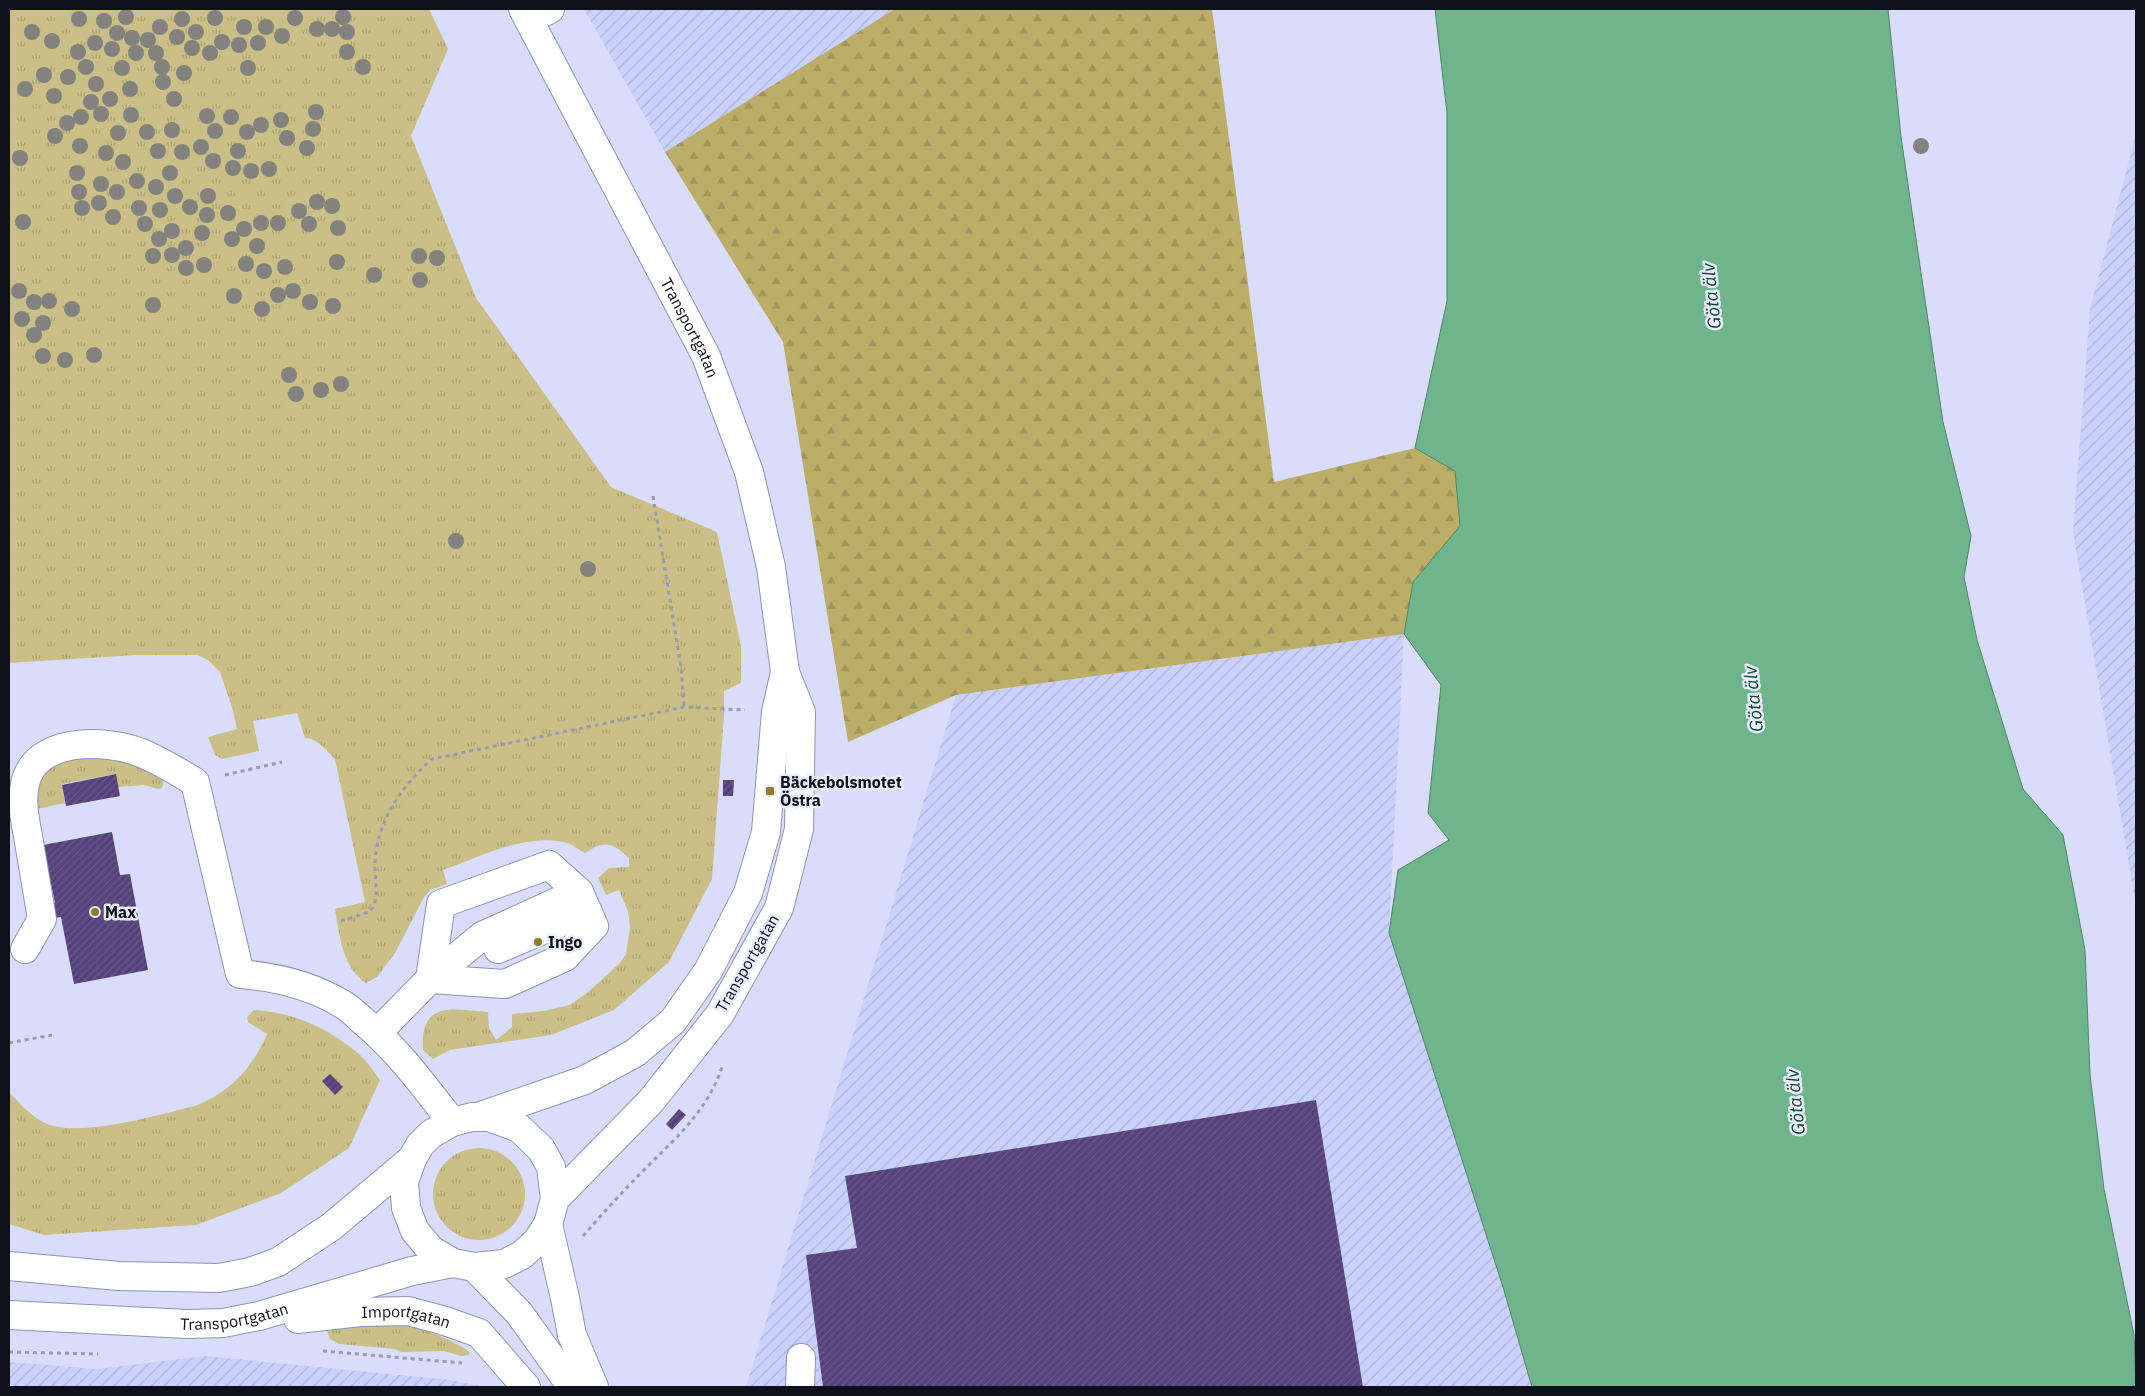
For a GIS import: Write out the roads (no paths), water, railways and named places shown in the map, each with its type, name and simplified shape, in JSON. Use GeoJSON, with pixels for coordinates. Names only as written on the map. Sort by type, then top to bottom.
{"type":"FeatureCollection","features":[{"type":"Feature","properties":{"kind":"street","name":"Transportgatan"},"geometry":{"type":"LineString","coordinates":[[9,1315],[187,1324],[223,1323],[259,1316],[412,1271],[464,1265],[495,1266],[514,1260],[530,1249],[552,1212],[651,1101],[720,1014],[779,908],[799,829],[800,712],[785,672],[771,567],[749,472],[706,356],[534,13]]}},
{"type":"Feature","properties":{"kind":"street","name":"Transportgatan"},"geometry":{"type":"LineString","coordinates":[[9,1266],[119,1276],[219,1278],[250,1272],[278,1262],[331,1227],[412,1159],[426,1139],[452,1122],[478,1117],[585,1080],[635,1053],[673,1021],[708,971],[748,893],[766,832],[776,712],[785,672]]}},
{"type":"Feature","properties":{"kind":"street"},"geometry":{"type":"LineString","coordinates":[[25,949],[42,919],[23,807],[25,784],[31,767],[46,754],[65,746],[109,745],[137,751],[170,766],[196,782],[240,974],[272,977],[343,1004],[377,1033],[415,1074],[452,1122]]}},
{"type":"Feature","properties":{"kind":"street"},"geometry":{"type":"LineString","coordinates":[[377,1033],[430,979],[587,910],[549,865],[440,904],[430,979]]}},
{"type":"Feature","properties":{"kind":"street","name":"Transportgatan"},"geometry":{"type":"LineString","coordinates":[[478,1117],[489,1117],[509,1123],[535,1141],[551,1167],[552,1212]]}},
{"type":"Feature","properties":{"kind":"street","name":"Transportgatan"},"geometry":{"type":"LineString","coordinates":[[412,1159],[404,1182],[404,1195],[409,1220],[422,1242],[442,1258],[464,1265]]}},
{"type":"Feature","properties":{"kind":"street"},"geometry":{"type":"LineString","coordinates":[[552,1212],[572,1335],[594,1387]]}},
{"type":"Feature","properties":{"kind":"street"},"geometry":{"type":"LineString","coordinates":[[464,1265],[520,1313],[572,1387]]}},
{"type":"Feature","properties":{"kind":"street","name":"Importgatan"},"geometry":{"type":"LineString","coordinates":[[259,1316],[294,1319],[360,1312],[408,1311],[479,1333],[526,1387]]}},
{"type":"Feature","properties":{"kind":"street"},"geometry":{"type":"LineString","coordinates":[[800,1387],[802,1358]]}},
{"type":"Feature","properties":{"kind":"water","name":"Göta älv"},"geometry":{"type":"Polygon","coordinates":[[[1435,9],[1888,9],[1901,137],[1943,422],[1971,536],[1964,577],[1977,640],[2023,789],[2063,835],[2085,950],[2090,1075],[2104,1189],[2134,1335],[2136,1387],[1532,1387],[1503,1287],[1389,933],[1398,870],[1449,840],[1428,813],[1441,685],[1404,634],[1413,582],[1460,526],[1455,471],[1415,448],[1447,301],[1447,113],[1435,9]]]}},
{"type":"Feature","properties":{"kind":"place","name":"Bäckebolsmotet Östra"},"geometry":{"type":"Point","coordinates":[770,791]}},
{"type":"Feature","properties":{"kind":"place","name":"Max"},"geometry":{"type":"Point","coordinates":[95,912]}},
{"type":"Feature","properties":{"kind":"place","name":"Ingo"},"geometry":{"type":"Point","coordinates":[538,942]}}]}
